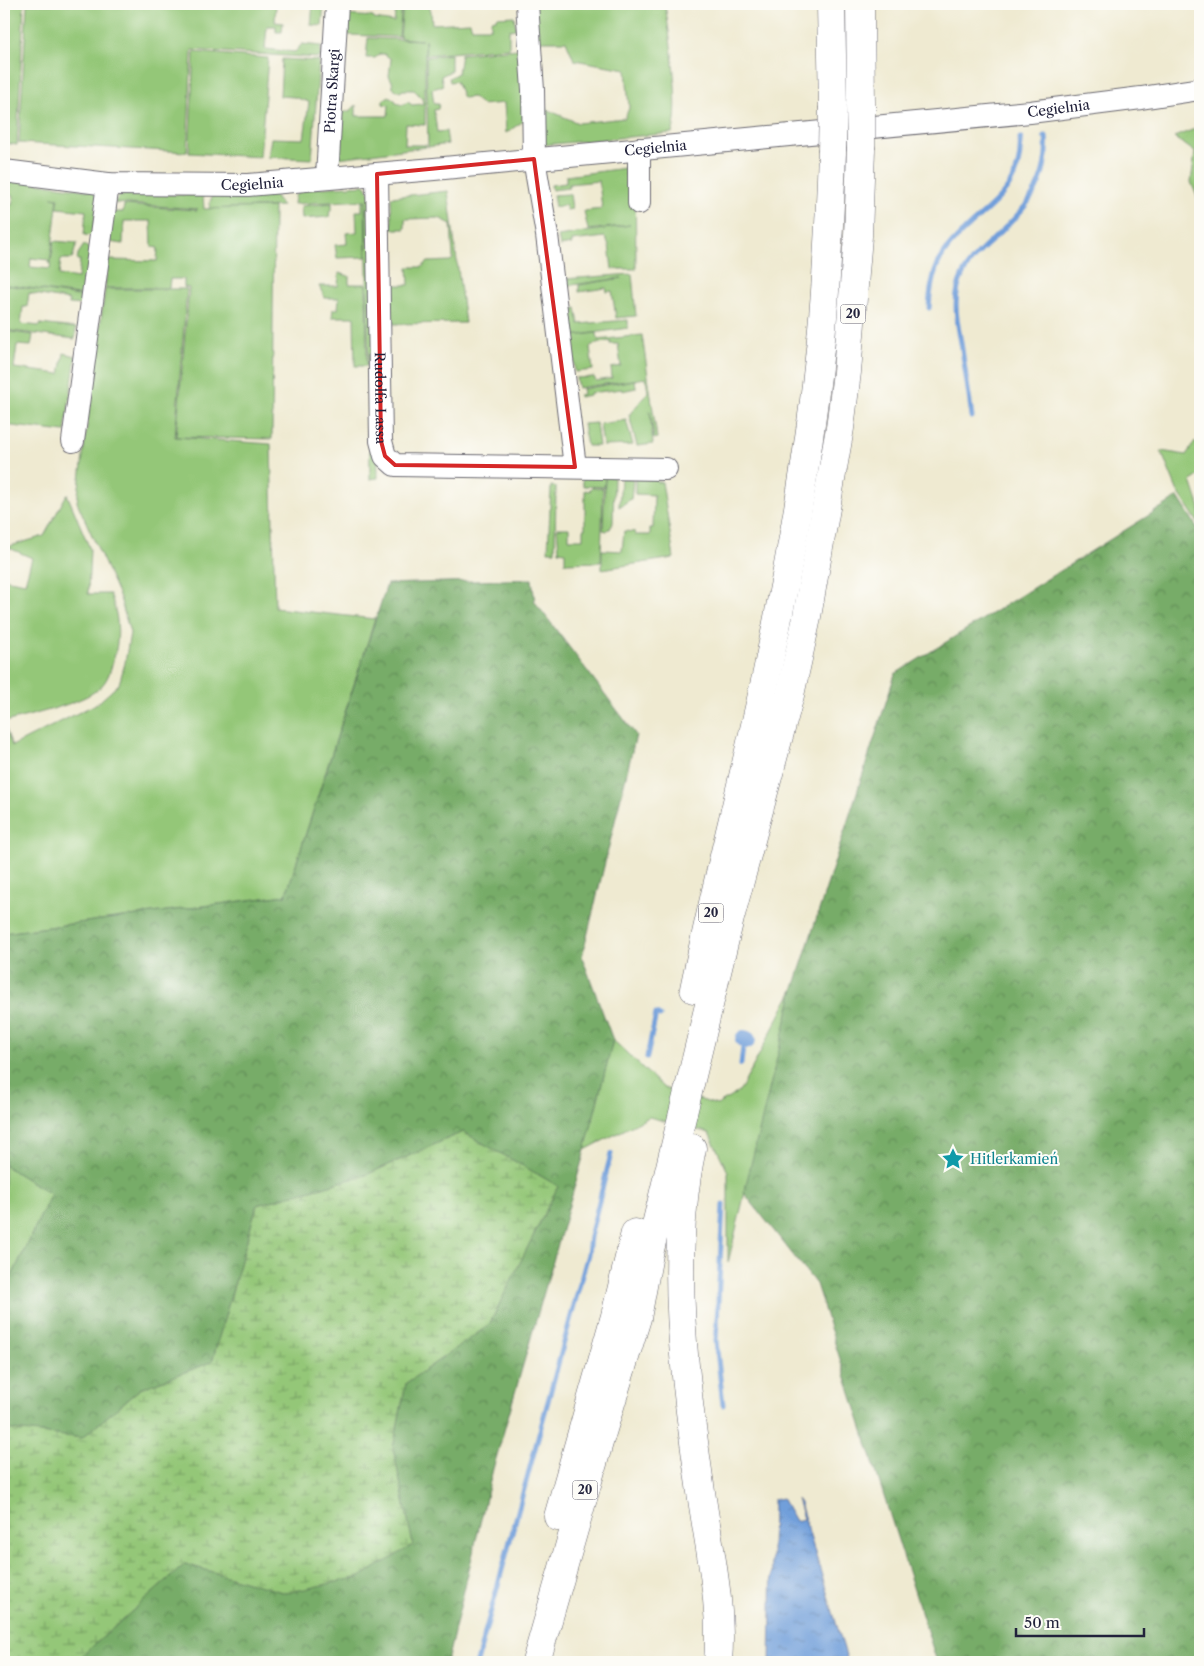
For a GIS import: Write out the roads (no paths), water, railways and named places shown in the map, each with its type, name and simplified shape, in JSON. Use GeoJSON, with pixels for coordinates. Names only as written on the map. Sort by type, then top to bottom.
{"type":"FeatureCollection","features":[{"type":"Feature","properties":{"kind":"main road","name":"20"},"geometry":{"type":"LineString","coordinates":[[521,1662],[573,1460],[615,1316],[686,1027],[767,672],[789,560],[802,484],[821,340],[830,217],[832,151],[831,4]]}},
{"type":"Feature","properties":{"kind":"main road","name":"20"},"geometry":{"type":"LineString","coordinates":[[536,1662],[637,1318],[649,1254],[730,918],[790,695],[806,622],[825,520],[847,372],[855,276],[861,149],[860,4]]}},
{"type":"Feature","properties":{"kind":"main road"},"geometry":{"type":"LineString","coordinates":[[696,1060],[701,1109],[684,1192],[680,1232],[682,1305],[688,1398],[719,1614],[718,1662]]}},
{"type":"Feature","properties":{"kind":"street","name":"Piotra Skargi"},"geometry":{"type":"LineString","coordinates":[[327,178],[337,4]]}},
{"type":"Feature","properties":{"kind":"street"},"geometry":{"type":"LineString","coordinates":[[526,4],[533,90],[534,159],[547,235],[576,467]]}},
{"type":"Feature","properties":{"kind":"street","name":"Cegielnia"},"geometry":{"type":"LineString","coordinates":[[4,171],[108,184],[248,185],[1030,112],[1200,89]]}},
{"type":"Feature","properties":{"kind":"street"},"geometry":{"type":"LineString","coordinates":[[638,149],[639,203]]}},
{"type":"Feature","properties":{"kind":"street","name":"Rudolfa Lassa"},"geometry":{"type":"LineString","coordinates":[[377,174],[381,441],[385,456],[394,465],[666,469]]}},
{"type":"Feature","properties":{"kind":"street"},"geometry":{"type":"LineString","coordinates":[[72,441],[108,184]]}},
{"type":"Feature","properties":{"kind":"water"},"geometry":{"type":"Polygon","coordinates":[[[782,1498],[795,1521],[803,1519],[797,1499],[800,1503],[848,1662],[770,1662],[773,1500],[782,1498]]]}},
{"type":"Feature","properties":{"kind":"waterway"},"geometry":{"type":"LineString","coordinates":[[972,417],[957,318],[958,288],[962,275],[973,259],[1012,221],[1031,198],[1043,170],[1046,154],[1046,136],[1044,136]]}},
{"type":"Feature","properties":{"kind":"waterway"},"geometry":{"type":"LineString","coordinates":[[929,308],[933,279],[940,259],[956,238],[1006,190],[1014,175],[1019,158],[1021,138]]}},
{"type":"Feature","properties":{"kind":"waterway"},"geometry":{"type":"LineString","coordinates":[[647,1057],[656,1014],[660,1016]]}},
{"type":"Feature","properties":{"kind":"waterway"},"geometry":{"type":"LineString","coordinates":[[741,1038],[744,1039],[741,1064]]}},
{"type":"Feature","properties":{"kind":"waterway"},"geometry":{"type":"LineString","coordinates":[[477,1662],[588,1254],[590,1237],[611,1154]]}},
{"type":"Feature","properties":{"kind":"waterway"},"geometry":{"type":"LineString","coordinates":[[723,1204],[716,1341],[723,1405]]}},
{"type":"Feature","properties":{"kind":"place","name":"Hitlerkamień"},"geometry":{"type":"Point","coordinates":[953,1159]}}]}
